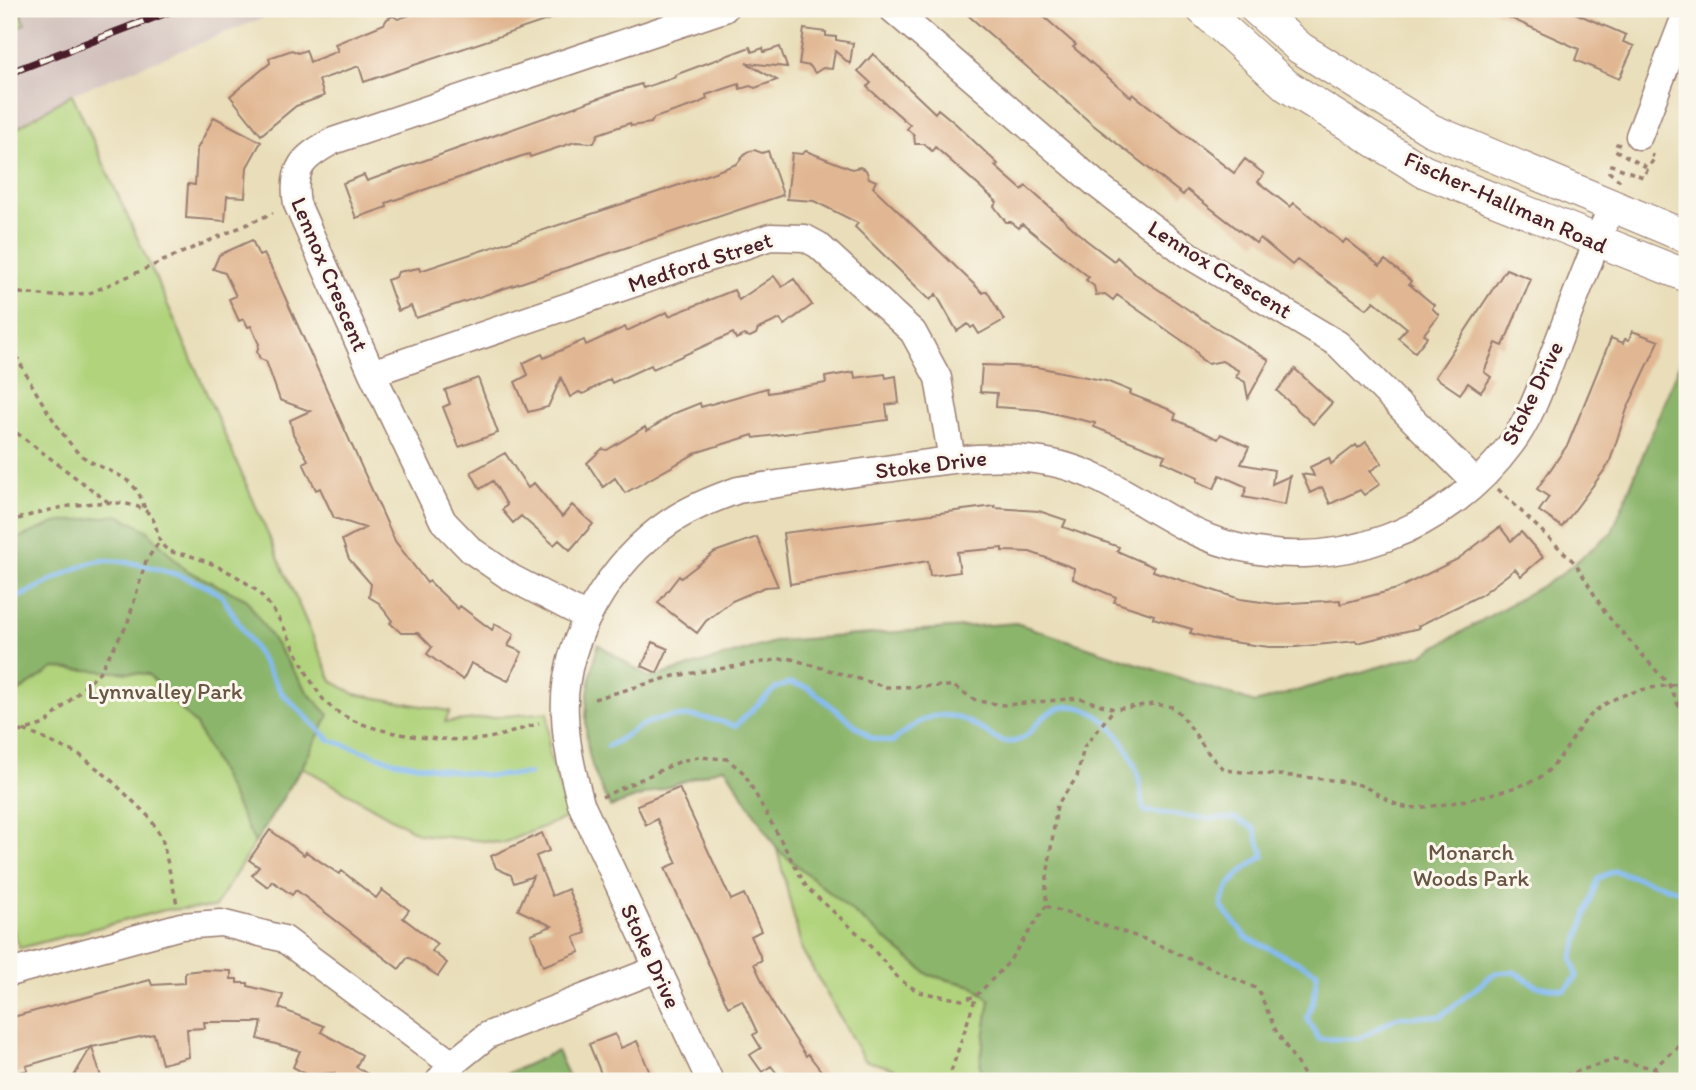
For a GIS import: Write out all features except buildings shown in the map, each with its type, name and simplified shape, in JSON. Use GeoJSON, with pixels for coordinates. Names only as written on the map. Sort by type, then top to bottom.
{"type":"FeatureCollection","features":[{"type":"Feature","properties":{"kind":"main road","name":"Fischer-Hallman Road"},"geometry":{"type":"LineString","coordinates":[[1202,9],[1287,86],[1423,171],[1687,276]]}},
{"type":"Feature","properties":{"kind":"main road","name":"Fischer-Hallman Road"},"geometry":{"type":"LineString","coordinates":[[1256,9],[1300,48],[1431,130],[1619,197],[1687,237]]}},
{"type":"Feature","properties":{"kind":"street","name":"Lennox Crescent"},"geometry":{"type":"LineString","coordinates":[[587,617],[510,577],[471,550],[443,521],[372,373],[297,204],[294,186],[299,168],[310,153],[333,141],[724,9]]}},
{"type":"Feature","properties":{"kind":"street","name":"Lennox Crescent"},"geometry":{"type":"LineString","coordinates":[[892,9],[1096,184],[1187,254],[1332,340],[1485,484]]}},
{"type":"Feature","properties":{"kind":"street"},"geometry":{"type":"LineString","coordinates":[[1647,146],[1687,10]]}},
{"type":"Feature","properties":{"kind":"street","name":"Stoke Drive"},"geometry":{"type":"LineString","coordinates":[[710,1081],[581,804],[570,762],[564,713],[568,680],[587,617],[612,578],[645,542],[671,521],[706,501],[769,485],[952,460],[1003,456],[1066,466],[1108,483],[1166,519],[1211,539],[1252,550],[1299,554],[1351,549],[1408,531],[1485,484],[1512,443],[1542,384],[1596,242],[1619,197]]}},
{"type":"Feature","properties":{"kind":"street","name":"Medford Street"},"geometry":{"type":"LineString","coordinates":[[372,373],[769,237],[805,238],[832,256],[913,332],[939,378],[952,460]]}},
{"type":"Feature","properties":{"kind":"street"},"geometry":{"type":"LineString","coordinates":[[9,973],[181,926],[221,923],[284,939],[445,1073],[488,1035],[657,969]]}},
{"type":"Feature","properties":{"kind":"path"},"geometry":{"type":"LineString","coordinates":[[1619,197],[1609,172],[1611,165],[1643,177],[1647,146]]}},
{"type":"Feature","properties":{"kind":"path"},"geometry":{"type":"LineString","coordinates":[[9,292],[53,296],[90,293],[272,213]]}},
{"type":"Feature","properties":{"kind":"path"},"geometry":{"type":"LineString","coordinates":[[9,337],[67,442],[83,457],[132,482],[140,492],[145,510],[156,520],[159,542],[169,551],[225,570],[253,588],[267,602],[324,700],[349,719],[390,732],[468,740],[499,736],[539,723]]}},
{"type":"Feature","properties":{"kind":"path"},"geometry":{"type":"LineString","coordinates":[[9,427],[110,504]]}},
{"type":"Feature","properties":{"kind":"path"},"geometry":{"type":"LineString","coordinates":[[1485,484],[1576,564],[1606,614],[1669,685],[1687,724]]}},
{"type":"Feature","properties":{"kind":"path"},"geometry":{"type":"LineString","coordinates":[[9,523],[52,508],[110,504],[145,510]]}},
{"type":"Feature","properties":{"kind":"path"},"geometry":{"type":"LineString","coordinates":[[9,735],[45,724],[98,674],[127,625],[146,561],[159,542]]}},
{"type":"Feature","properties":{"kind":"path"},"geometry":{"type":"LineString","coordinates":[[594,699],[674,676],[788,657],[886,687],[953,687],[976,701],[1004,705],[1079,698],[1114,709],[1154,704],[1173,707],[1183,716],[1208,757],[1224,770],[1355,783],[1405,807],[1425,808],[1506,790],[1536,779],[1556,764],[1584,723],[1601,706],[1627,692],[1687,683]]}},
{"type":"Feature","properties":{"kind":"path"},"geometry":{"type":"LineString","coordinates":[[948,1081],[976,996],[1008,963],[1046,905],[1047,876],[1057,805],[1077,777],[1084,747],[1114,709]]}},
{"type":"Feature","properties":{"kind":"path"},"geometry":{"type":"LineString","coordinates":[[24,730],[80,755],[108,777],[150,818],[162,838],[181,926]]}},
{"type":"Feature","properties":{"kind":"path"},"geometry":{"type":"LineString","coordinates":[[581,804],[608,796],[681,761],[698,757],[727,759],[744,773],[807,887],[864,939],[900,979],[919,992],[962,1000],[976,996]]}},
{"type":"Feature","properties":{"kind":"path"},"geometry":{"type":"LineString","coordinates":[[1046,905],[1147,940],[1258,989],[1275,1029],[1308,1081]]}},
{"type":"Feature","properties":{"kind":"path"},"geometry":{"type":"LineString","coordinates":[[1653,1068],[1687,1040]]}},
{"type":"Feature","properties":{"kind":"path"},"geometry":{"type":"LineString","coordinates":[[1546,1081],[1614,1060],[1653,1068],[1662,1075],[1687,1079]]}},
{"type":"Feature","properties":{"kind":"shaded area"},"geometry":{"type":"Polygon","coordinates":[[[19,9],[286,9],[72,94],[9,133],[9,31],[25,24],[19,9]]]}},
{"type":"Feature","properties":{"kind":"green space"},"geometry":{"type":"Polygon","coordinates":[[[9,9],[19,9],[25,24],[9,31],[9,9]]]}},
{"type":"Feature","properties":{"kind":"green space","name":"Lynnvalley Park"},"geometry":{"type":"Polygon","coordinates":[[[72,94],[175,321],[332,681],[355,694],[450,711],[445,722],[548,712],[549,753],[568,817],[503,843],[419,834],[302,767],[215,907],[165,910],[20,948],[9,920],[9,133],[72,94]]]}},
{"type":"Feature","properties":{"kind":"green space","name":"Monarch Woods Park"},"geometry":{"type":"Polygon","coordinates":[[[1687,345],[1687,1081],[985,1081],[980,1066],[990,1000],[973,986],[929,975],[777,849],[725,767],[610,807],[595,773],[588,747],[586,718],[598,644],[650,678],[778,641],[1016,623],[1255,703],[1423,654],[1559,576],[1612,532],[1687,345]]]}},
{"type":"Feature","properties":{"kind":"green space"},"geometry":{"type":"Polygon","coordinates":[[[118,515],[147,530],[184,569],[246,599],[309,694],[329,715],[302,767],[255,843],[196,725],[148,674],[54,668],[9,698],[9,542],[55,523],[118,515]]]}},
{"type":"Feature","properties":{"kind":"green space"},"geometry":{"type":"Polygon","coordinates":[[[777,849],[929,975],[973,986],[990,1000],[980,1066],[985,1081],[935,1081],[864,1060],[802,950],[777,849]]]}},
{"type":"Feature","properties":{"kind":"green space"},"geometry":{"type":"Polygon","coordinates":[[[557,1051],[571,1081],[504,1081],[502,1076],[557,1051]]]}},
{"type":"Feature","properties":{"kind":"waterway"},"geometry":{"type":"LineString","coordinates":[[9,602],[68,572],[98,561],[162,570],[197,582],[222,596],[282,693],[330,740],[393,761],[491,776],[530,774]]}},
{"type":"Feature","properties":{"kind":"waterway"},"geometry":{"type":"LineString","coordinates":[[608,746],[642,725],[669,717],[702,718],[735,726],[776,688],[790,683],[809,688],[871,738],[892,742],[932,716],[953,716],[995,738],[1014,742],[1030,732],[1049,713],[1063,707],[1090,711],[1114,730],[1131,756],[1138,774],[1144,811],[1211,819],[1235,818],[1254,828],[1264,856],[1237,876],[1223,897],[1221,906],[1246,937],[1317,972],[1314,998],[1307,1018],[1319,1039],[1359,1039],[1397,1017],[1441,1016],[1495,973],[1514,972],[1537,986],[1565,990],[1577,977],[1572,959],[1598,878],[1615,871],[1687,893]]}},
{"type":"Feature","properties":{"kind":"railway"},"geometry":{"type":"LineString","coordinates":[[9,73],[176,9]]}}]}
